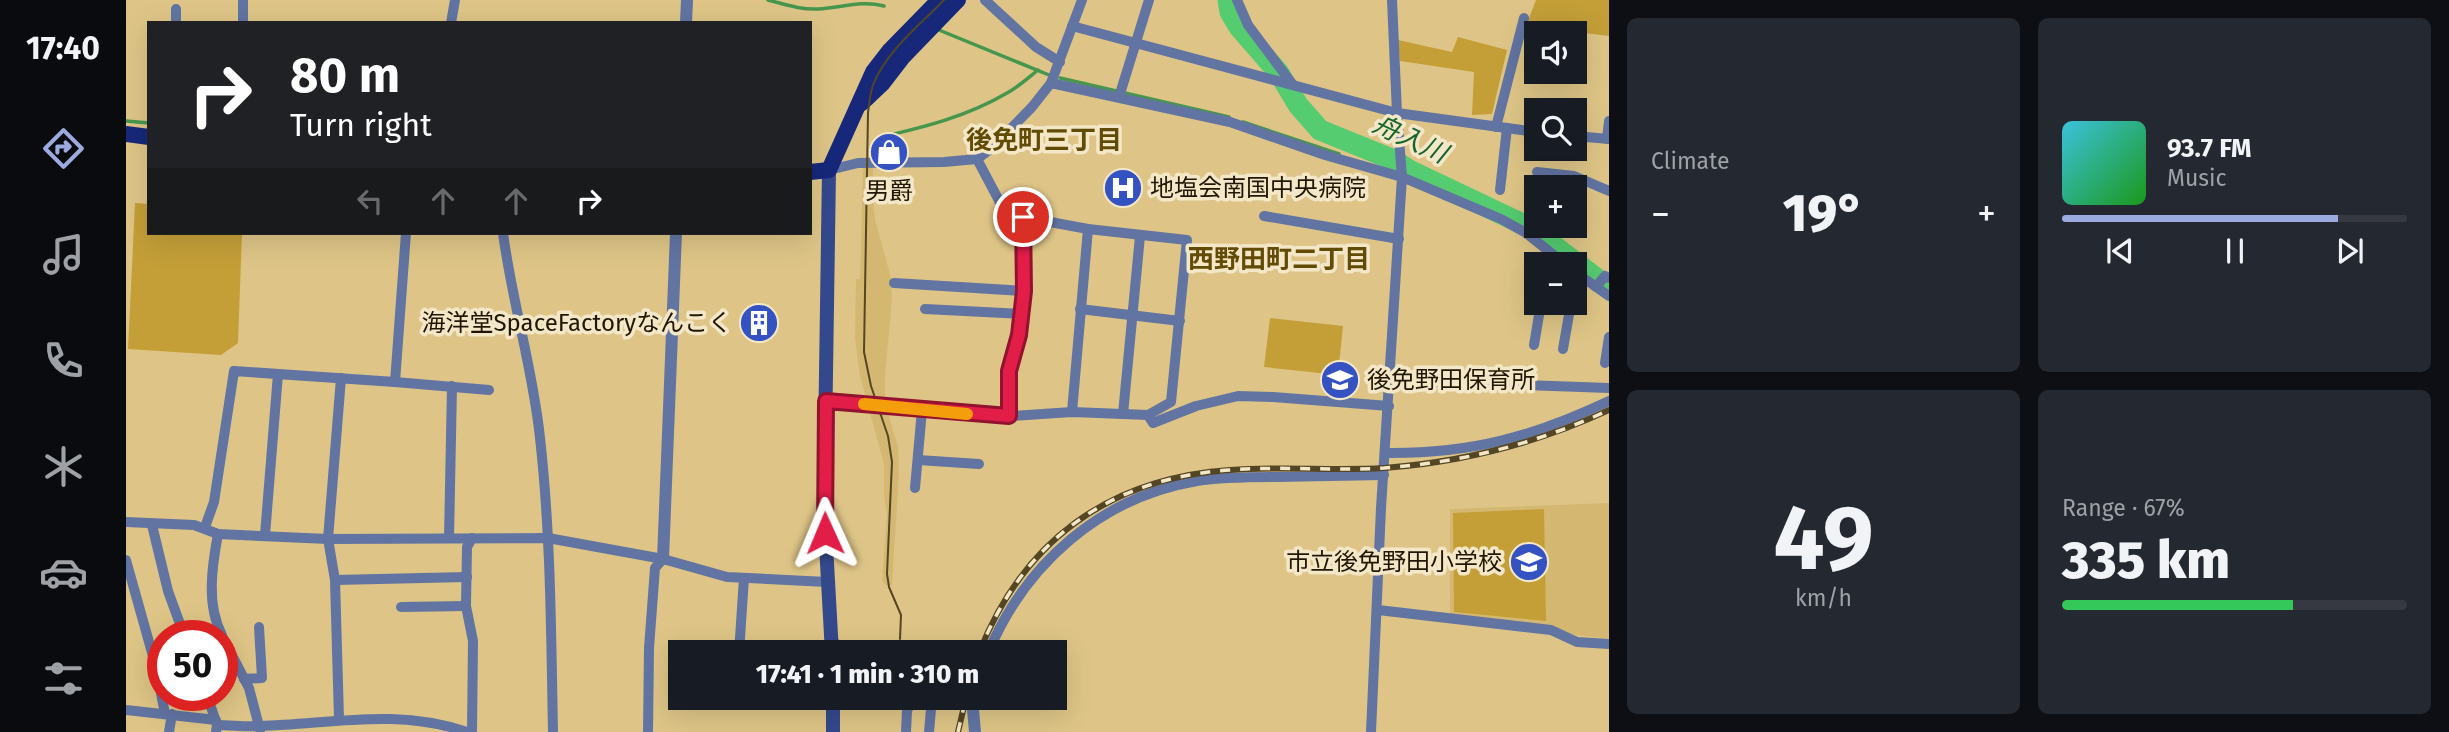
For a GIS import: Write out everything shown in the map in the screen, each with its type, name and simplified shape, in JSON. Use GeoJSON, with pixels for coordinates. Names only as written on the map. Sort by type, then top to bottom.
{"type":"FeatureCollection","features":[{"type":"Feature","properties":{"kind":"main road"},"geometry":{"type":"LineString","coordinates":[[831,640],[824,509],[829,170],[873,72],[890,50],[939,0]]}},
{"type":"Feature","properties":{"kind":"main road"},"geometry":{"type":"LineString","coordinates":[[855,110],[958,0]]}},
{"type":"Feature","properties":{"kind":"main road"},"geometry":{"type":"LineString","coordinates":[[126,134],[147,137]]}},
{"type":"Feature","properties":{"kind":"main road"},"geometry":{"type":"LineString","coordinates":[[812,172],[829,170]]}},
{"type":"Feature","properties":{"kind":"main road"},"geometry":{"type":"LineString","coordinates":[[833,710],[834,732]]}},
{"type":"Feature","properties":{"kind":"street"},"geometry":{"type":"LineString","coordinates":[[243,0],[243,21]]}},
{"type":"Feature","properties":{"kind":"street"},"geometry":{"type":"LineString","coordinates":[[451,21],[455,0]]}},
{"type":"Feature","properties":{"kind":"street"},"geometry":{"type":"LineString","coordinates":[[686,21],[687,0]]}},
{"type":"Feature","properties":{"kind":"street"},"geometry":{"type":"LineString","coordinates":[[985,0],[1035,47],[1060,62]]}},
{"type":"Feature","properties":{"kind":"street"},"geometry":{"type":"LineString","coordinates":[[829,170],[858,163],[977,159],[992,148],[1032,107],[1051,83],[1082,0]]}},
{"type":"Feature","properties":{"kind":"street"},"geometry":{"type":"LineString","coordinates":[[1119,97],[1149,0]]}},
{"type":"Feature","properties":{"kind":"street"},"geometry":{"type":"LineString","coordinates":[[1237,0],[1248,25],[1291,85]]}},
{"type":"Feature","properties":{"kind":"street"},"geometry":{"type":"LineString","coordinates":[[1371,732],[1402,168],[1392,0]]}},
{"type":"Feature","properties":{"kind":"street"},"geometry":{"type":"LineString","coordinates":[[176,9],[176,21]]}},
{"type":"Feature","properties":{"kind":"street"},"geometry":{"type":"LineString","coordinates":[[1500,190],[1501,128],[1524,19]]}},
{"type":"Feature","properties":{"kind":"street"},"geometry":{"type":"LineString","coordinates":[[1072,26],[1397,113],[1524,131]]}},
{"type":"Feature","properties":{"kind":"street"},"geometry":{"type":"LineString","coordinates":[[1051,83],[1230,121],[1325,156],[1402,168],[1526,233],[1549,251]]}},
{"type":"Feature","properties":{"kind":"street"},"geometry":{"type":"LineString","coordinates":[[1587,137],[1608,139],[1609,121]]}},
{"type":"Feature","properties":{"kind":"street"},"geometry":{"type":"LineString","coordinates":[[826,401],[1009,416],[1072,412],[1148,415],[1171,402],[1187,240],[1088,229],[1023,217],[1004,210],[977,159]]}},
{"type":"Feature","properties":{"kind":"street"},"geometry":{"type":"LineString","coordinates":[[1537,172],[1574,176],[1609,191]]}},
{"type":"Feature","properties":{"kind":"street"},"geometry":{"type":"LineString","coordinates":[[1264,216],[1399,239]]}},
{"type":"Feature","properties":{"kind":"street"},"geometry":{"type":"LineString","coordinates":[[1009,416],[1009,371],[1019,335],[1024,291],[1023,217]]}},
{"type":"Feature","properties":{"kind":"street"},"geometry":{"type":"LineString","coordinates":[[1072,412],[1088,229]]}},
{"type":"Feature","properties":{"kind":"street"},"geometry":{"type":"LineString","coordinates":[[394,382],[406,235]]}},
{"type":"Feature","properties":{"kind":"street"},"geometry":{"type":"LineString","coordinates":[[503,235],[509,279],[530,372],[538,425],[548,538],[553,732]]}},
{"type":"Feature","properties":{"kind":"street"},"geometry":{"type":"LineString","coordinates":[[648,732],[649,648],[655,568],[663,559],[676,235]]}},
{"type":"Feature","properties":{"kind":"street"},"geometry":{"type":"LineString","coordinates":[[1123,414],[1140,236]]}},
{"type":"Feature","properties":{"kind":"street"},"geometry":{"type":"LineString","coordinates":[[1596,287],[1605,276],[1609,278]]}},
{"type":"Feature","properties":{"kind":"street"},"geometry":{"type":"LineString","coordinates":[[1587,282],[1609,296]]}},
{"type":"Feature","properties":{"kind":"street"},"geometry":{"type":"LineString","coordinates":[[894,283],[1024,291]]}},
{"type":"Feature","properties":{"kind":"street"},"geometry":{"type":"LineString","coordinates":[[925,309],[1022,314]]}},
{"type":"Feature","properties":{"kind":"street"},"geometry":{"type":"LineString","coordinates":[[1080,309],[1180,321]]}},
{"type":"Feature","properties":{"kind":"street"},"geometry":{"type":"LineString","coordinates":[[1534,345],[1539,315]]}},
{"type":"Feature","properties":{"kind":"street"},"geometry":{"type":"LineString","coordinates":[[1563,349],[1569,315]]}},
{"type":"Feature","properties":{"kind":"street"},"geometry":{"type":"LineString","coordinates":[[1605,363],[1609,337]]}},
{"type":"Feature","properties":{"kind":"street"},"geometry":{"type":"LineString","coordinates":[[205,527],[214,502],[234,371],[489,390]]}},
{"type":"Feature","properties":{"kind":"street"},"geometry":{"type":"LineString","coordinates":[[265,535],[278,374]]}},
{"type":"Feature","properties":{"kind":"street"},"geometry":{"type":"LineString","coordinates":[[339,719],[335,580],[328,539],[341,379]]}},
{"type":"Feature","properties":{"kind":"street"},"geometry":{"type":"LineString","coordinates":[[1391,380],[1609,388]]}},
{"type":"Feature","properties":{"kind":"street"},"geometry":{"type":"LineString","coordinates":[[449,538],[452,386]]}},
{"type":"Feature","properties":{"kind":"street"},"geometry":{"type":"LineString","coordinates":[[1148,415],[1153,423],[1196,406],[1238,396],[1389,406]]}},
{"type":"Feature","properties":{"kind":"street"},"geometry":{"type":"LineString","coordinates":[[1385,453],[1455,450],[1494,444],[1562,423],[1609,401]]}},
{"type":"Feature","properties":{"kind":"street"},"geometry":{"type":"LineString","coordinates":[[915,488],[922,410]]}},
{"type":"Feature","properties":{"kind":"street"},"geometry":{"type":"LineString","coordinates":[[918,460],[979,464]]}},
{"type":"Feature","properties":{"kind":"street"},"geometry":{"type":"LineString","coordinates":[[994,640],[1021,591],[1046,562],[1073,536],[1100,516],[1144,495],[1199,481],[1384,475]]}},
{"type":"Feature","properties":{"kind":"street"},"geometry":{"type":"LineString","coordinates":[[127,519],[152,524],[194,525],[218,534],[328,539],[548,538],[663,559],[727,577],[827,582]]}},
{"type":"Feature","properties":{"kind":"street"},"geometry":{"type":"LineString","coordinates":[[152,524],[168,590],[179,620]]}},
{"type":"Feature","properties":{"kind":"street"},"geometry":{"type":"LineString","coordinates":[[217,620],[211,572],[218,534]]}},
{"type":"Feature","properties":{"kind":"street"},"geometry":{"type":"LineString","coordinates":[[126,710],[168,714],[216,726],[260,729],[339,719],[400,719],[450,726],[470,732],[472,641],[466,606],[467,547],[472,538]]}},
{"type":"Feature","properties":{"kind":"street"},"geometry":{"type":"LineString","coordinates":[[126,560],[130,589],[156,667],[168,714],[169,732]]}},
{"type":"Feature","properties":{"kind":"street"},"geometry":{"type":"LineString","coordinates":[[335,580],[467,577]]}},
{"type":"Feature","properties":{"kind":"street"},"geometry":{"type":"LineString","coordinates":[[740,640],[744,578]]}},
{"type":"Feature","properties":{"kind":"street"},"geometry":{"type":"LineString","coordinates":[[401,607],[466,606]]}},
{"type":"Feature","properties":{"kind":"street"},"geometry":{"type":"LineString","coordinates":[[1378,610],[1551,630],[1577,642],[1609,644]]}},
{"type":"Feature","properties":{"kind":"street"},"geometry":{"type":"LineString","coordinates":[[244,678],[262,678],[259,626]]}},
{"type":"Feature","properties":{"kind":"street"},"geometry":{"type":"LineString","coordinates":[[238,667],[260,729]]}},
{"type":"Feature","properties":{"kind":"street"},"geometry":{"type":"LineString","coordinates":[[905,732],[907,710]]}},
{"type":"Feature","properties":{"kind":"street"},"geometry":{"type":"LineString","coordinates":[[929,732],[931,710]]}},
{"type":"Feature","properties":{"kind":"street"},"geometry":{"type":"LineString","coordinates":[[973,710],[975,732]]}},
{"type":"Feature","properties":{"kind":"shaded area"},"geometry":{"type":"Polygon","coordinates":[[[1536,0],[1609,0],[1609,36],[1587,33],[1587,21],[1528,21],[1536,0]]]}},
{"type":"Feature","properties":{"kind":"shaded area"},"geometry":{"type":"Polygon","coordinates":[[[1458,37],[1507,50],[1492,114],[1472,115],[1474,72],[1400,61],[1398,40],[1452,52],[1458,37]]]}},
{"type":"Feature","properties":{"kind":"shaded area"},"geometry":{"type":"Polygon","coordinates":[[[863,168],[873,168],[875,219],[891,278],[885,403],[898,447],[899,474],[892,585],[885,585],[882,580],[887,515],[884,464],[860,376],[855,338],[856,279],[860,279],[863,168]]]}},
{"type":"Feature","properties":{"kind":"shaded area"},"geometry":{"type":"Polygon","coordinates":[[[135,203],[147,204],[147,235],[242,235],[238,343],[221,355],[128,349],[135,203]]]}},
{"type":"Feature","properties":{"kind":"shaded area"},"geometry":{"type":"Polygon","coordinates":[[[1270,318],[1343,326],[1338,375],[1264,367],[1270,318]]]}},
{"type":"Feature","properties":{"kind":"shaded area","name":"市立後免野田小学校"},"geometry":{"type":"Polygon","coordinates":[[[1609,503],[1609,639],[1575,635],[1552,626],[1450,615],[1450,509],[1609,503]]]}},
{"type":"Feature","properties":{"kind":"shaded area"},"geometry":{"type":"Polygon","coordinates":[[[1544,509],[1546,621],[1454,612],[1453,513],[1544,509]]]}},
{"type":"Feature","properties":{"kind":"waterway"},"geometry":{"type":"LineString","coordinates":[[768,0],[812,9],[859,4],[884,6]]}},
{"type":"Feature","properties":{"kind":"waterway","name":"舟入川"},"geometry":{"type":"LineString","coordinates":[[1228,0],[1230,12],[1239,27],[1279,73],[1298,105],[1320,130],[1394,160],[1409,170],[1531,228],[1609,288]]}},
{"type":"Feature","properties":{"kind":"waterway"},"geometry":{"type":"LineString","coordinates":[[939,30],[1049,75]]}},
{"type":"Feature","properties":{"kind":"waterway"},"geometry":{"type":"LineString","coordinates":[[881,137],[930,125],[977,108],[1011,91],[1038,70]]}},
{"type":"Feature","properties":{"kind":"waterway"},"geometry":{"type":"LineString","coordinates":[[1060,78],[1229,117]]}},
{"type":"Feature","properties":{"kind":"waterway"},"geometry":{"type":"LineString","coordinates":[[126,121],[147,123]]}},
{"type":"Feature","properties":{"kind":"waterway"},"geometry":{"type":"LineString","coordinates":[[1243,122],[1339,154]]}},
{"type":"Feature","properties":{"kind":"tram line"},"geometry":{"type":"LineString","coordinates":[[900,639],[901,615],[889,587],[887,574],[892,462],[888,436],[871,386],[864,352],[868,113],[873,85],[886,61],[904,39],[944,0]]}},
{"type":"Feature","properties":{"kind":"railway"},"geometry":{"type":"LineString","coordinates":[[985,640],[997,613],[1020,578],[1046,548],[1076,522],[1109,502],[1146,486],[1186,476],[1230,470],[1384,468],[1443,461],[1527,442],[1609,410]]}},
{"type":"Feature","properties":{"kind":"railway"},"geometry":{"type":"LineString","coordinates":[[958,732],[963,710]]}},
{"type":"Feature","properties":{"kind":"slow traffic"},"geometry":{"type":"LineString","coordinates":[[864,404],[967,414]]}},
{"type":"Feature","properties":{"kind":"place","name":"男爵"},"geometry":{"type":"Point","coordinates":[889,152]}},
{"type":"Feature","properties":{"kind":"place","name":"地塩会南国中央病院"},"geometry":{"type":"Point","coordinates":[1123,188]}},
{"type":"Feature","properties":{"kind":"place","name":"海洋堂SpaceFactoryなんこく"},"geometry":{"type":"Point","coordinates":[759,323]}},
{"type":"Feature","properties":{"kind":"place","name":"後免野田保育所"},"geometry":{"type":"Point","coordinates":[1340,380]}},
{"type":"Feature","properties":{"kind":"place","name":"市立後免野田小学校"},"geometry":{"type":"Point","coordinates":[1529,562]}},
{"type":"Feature","properties":{"kind":"district","name":"後免町三丁目"},"geometry":{"type":"Point","coordinates":[1044,140]}},
{"type":"Feature","properties":{"kind":"district","name":"西野田町二丁目"},"geometry":{"type":"Point","coordinates":[1279,259]}},
{"type":"Feature","properties":{"kind":"route"},"geometry":{"type":"LineString","coordinates":[[825,533],[826,401],[1009,416],[1009,371],[1019,335],[1024,291],[1023,217]]}}]}
